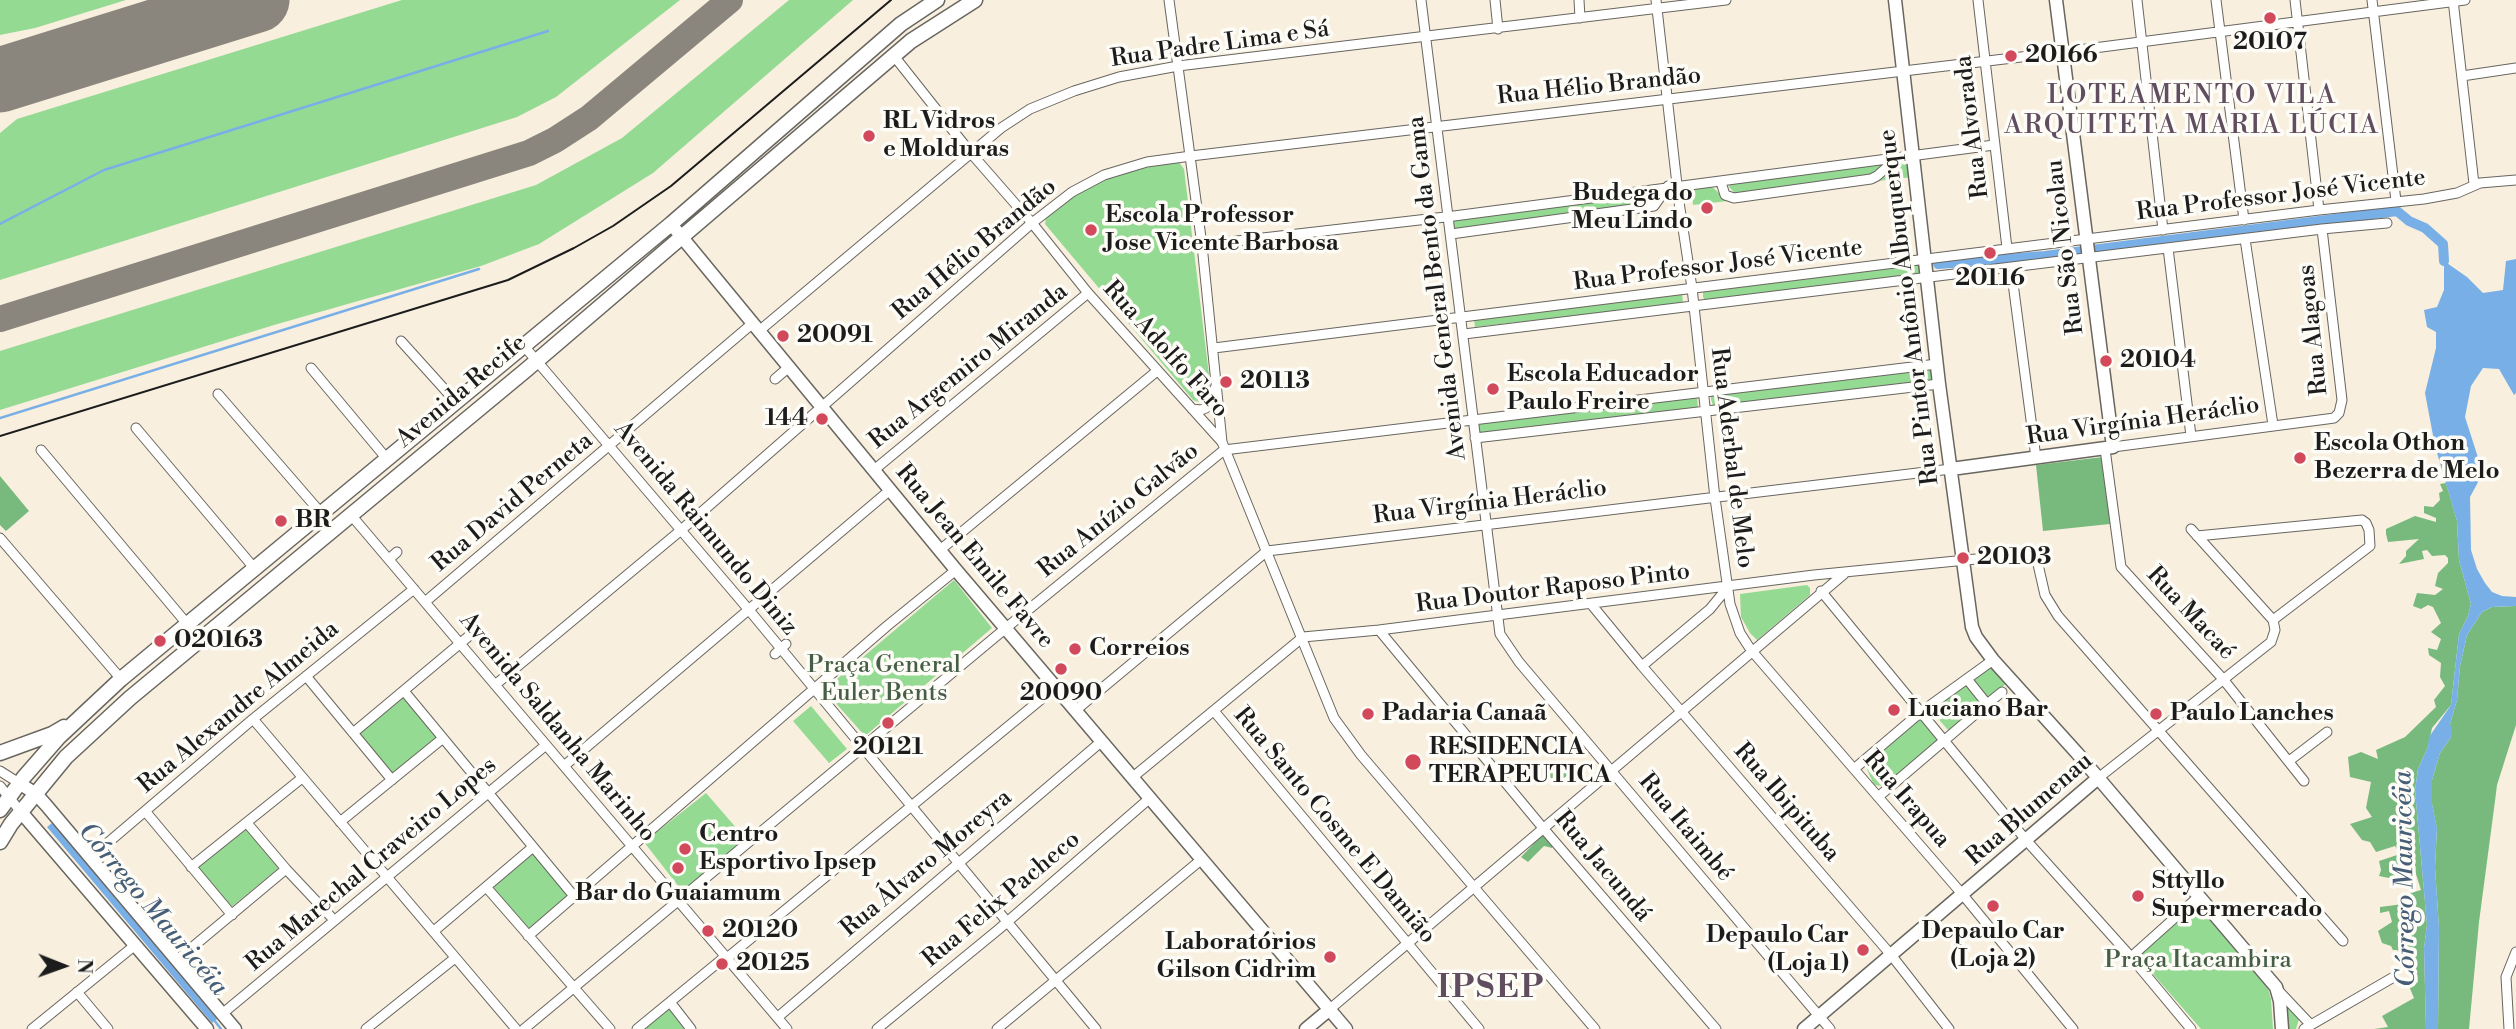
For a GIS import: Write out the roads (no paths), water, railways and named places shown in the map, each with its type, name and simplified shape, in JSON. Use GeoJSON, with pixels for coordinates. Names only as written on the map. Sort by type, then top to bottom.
{"type":"FeatureCollection","features":[{"type":"Feature","properties":{"kind":"main road","name":"Avenida Recife"},"geometry":{"type":"LineString","coordinates":[[3,798],[77,719],[121,680],[671,224],[901,24],[937,0]]}},
{"type":"Feature","properties":{"kind":"main road","name":"Avenida Recife"},"geometry":{"type":"LineString","coordinates":[[0,842],[21,812],[76,747],[130,698],[537,361],[894,56],[931,27],[975,0]]}},
{"type":"Feature","properties":{"kind":"main road","name":"Rua Pintor Antônio Albuquerque"},"geometry":{"type":"LineString","coordinates":[[1895,0],[1939,384],[1968,608],[1976,637],[2276,987]]}},
{"type":"Feature","properties":{"kind":"main road","name":"Rua São Nicolau"},"geometry":{"type":"LineString","coordinates":[[2056,0],[2088,248],[2109,448]]}},
{"type":"Feature","properties":{"kind":"main road","name":"Rua Jean Emile Favre"},"geometry":{"type":"LineString","coordinates":[[671,224],[715,286],[756,327],[874,470],[920,531],[940,550],[1346,1029]]}},
{"type":"Feature","properties":{"kind":"main road","name":"Rua Virgínia Heráclio"},"geometry":{"type":"LineString","coordinates":[[1951,465],[1965,467],[2109,448]]}},
{"type":"Feature","properties":{"kind":"main road"},"geometry":{"type":"LineString","coordinates":[[2,748],[51,734],[77,719]]}},
{"type":"Feature","properties":{"kind":"main road","name":"Rua Blumenau"},"geometry":{"type":"LineString","coordinates":[[1804,1029],[2097,779]]}},
{"type":"Feature","properties":{"kind":"main road"},"geometry":{"type":"LineString","coordinates":[[19,783],[36,794],[235,1029]]}},
{"type":"Feature","properties":{"kind":"main road"},"geometry":{"type":"LineString","coordinates":[[21,812],[207,1029]]}},
{"type":"Feature","properties":{"kind":"main road"},"geometry":{"type":"LineString","coordinates":[[2276,987],[2282,1029]]}},
{"type":"Feature","properties":{"kind":"main road"},"geometry":{"type":"LineString","coordinates":[[1306,1029],[1329,1009]]}},
{"type":"Feature","properties":{"kind":"street"},"geometry":{"type":"LineString","coordinates":[[1169,0],[1202,245],[1223,446],[1334,718],[1347,737],[1595,1029]]}},
{"type":"Feature","properties":{"kind":"street","name":"Avenida General Bento da Gama"},"geometry":{"type":"LineString","coordinates":[[1421,0],[1464,334],[1496,614]]}},
{"type":"Feature","properties":{"kind":"street"},"geometry":{"type":"LineString","coordinates":[[1495,0],[1498,29]]}},
{"type":"Feature","properties":{"kind":"street"},"geometry":{"type":"LineString","coordinates":[[1578,0],[1580,18]]}},
{"type":"Feature","properties":{"kind":"street","name":"Rua Padre Lima e Sá"},"geometry":{"type":"LineString","coordinates":[[756,327],[970,152],[1030,109],[1063,95],[1119,77],[1178,66],[1498,29],[1657,4],[1726,0]]}},
{"type":"Feature","properties":{"kind":"street","name":"Rua Alvorada"},"geometry":{"type":"LineString","coordinates":[[1978,0],[2007,248]]}},
{"type":"Feature","properties":{"kind":"street"},"geometry":{"type":"LineString","coordinates":[[2137,0],[2163,230]]}},
{"type":"Feature","properties":{"kind":"street"},"geometry":{"type":"LineString","coordinates":[[2217,0],[2244,220]]}},
{"type":"Feature","properties":{"kind":"street"},"geometry":{"type":"LineString","coordinates":[[2295,0],[2319,209]]}},
{"type":"Feature","properties":{"kind":"street"},"geometry":{"type":"LineString","coordinates":[[2372,0],[2396,201]]}},
{"type":"Feature","properties":{"kind":"street","name":"Rua Hélio Brandão"},"geometry":{"type":"LineString","coordinates":[[495,685],[680,531],[1032,223],[1072,192],[1104,175],[1147,162],[1191,156],[2063,52],[2465,0]]}},
{"type":"Feature","properties":{"kind":"street"},"geometry":{"type":"LineString","coordinates":[[2453,1],[2474,184]]}},
{"type":"Feature","properties":{"kind":"street","name":"Rua Aderbal de Melo"},"geometry":{"type":"LineString","coordinates":[[1657,4],[1673,186],[1692,288],[1704,411],[1728,587]]}},
{"type":"Feature","properties":{"kind":"street","name":"Rua Adolfo Faro"},"geometry":{"type":"LineString","coordinates":[[894,56],[1088,293],[1223,446]]}},
{"type":"Feature","properties":{"kind":"street"},"geometry":{"type":"LineString","coordinates":[[2462,76],[2516,68]]}},
{"type":"Feature","properties":{"kind":"street"},"geometry":{"type":"LineString","coordinates":[[1202,245],[1449,217],[1994,145]]}},
{"type":"Feature","properties":{"kind":"street"},"geometry":{"type":"LineString","coordinates":[[1721,182],[1728,197],[1786,191],[1871,179],[1897,158]]}},
{"type":"Feature","properties":{"kind":"street","name":"Rua Professor José Vicente"},"geometry":{"type":"LineString","coordinates":[[1464,334],[2011,268],[2163,230],[2457,193],[2474,184],[2516,180]]}},
{"type":"Feature","properties":{"kind":"street"},"geometry":{"type":"LineString","coordinates":[[1451,234],[1654,206],[1673,186]]}},
{"type":"Feature","properties":{"kind":"street","name":"Rua Professor José Vicente"},"geometry":{"type":"LineString","coordinates":[[1214,348],[2007,248],[2168,248],[2387,223]]}},
{"type":"Feature","properties":{"kind":"street","name":"Rua Alagoas"},"geometry":{"type":"LineString","coordinates":[[2322,229],[2342,400],[2339,412],[2334,418],[2328,419]]}},
{"type":"Feature","properties":{"kind":"street"},"geometry":{"type":"LineString","coordinates":[[2245,239],[2273,425]]}},
{"type":"Feature","properties":{"kind":"street"},"geometry":{"type":"LineString","coordinates":[[2168,248],[2191,436]]}},
{"type":"Feature","properties":{"kind":"street"},"geometry":{"type":"LineString","coordinates":[[2011,268],[2036,458]]}},
{"type":"Feature","properties":{"kind":"street","name":"Rua Argemiro Miranda"},"geometry":{"type":"LineString","coordinates":[[874,470],[1088,293]]}},
{"type":"Feature","properties":{"kind":"street","name":"Rua David Perneta"},"geometry":{"type":"LineString","coordinates":[[425,602],[756,327]]}},
{"type":"Feature","properties":{"kind":"street"},"geometry":{"type":"LineString","coordinates":[[401,341],[456,402]]}},
{"type":"Feature","properties":{"kind":"street","name":"Avenida Raimundo Diniz"},"geometry":{"type":"LineString","coordinates":[[524,346],[749,610],[1096,1029]]}},
{"type":"Feature","properties":{"kind":"street"},"geometry":{"type":"LineString","coordinates":[[1223,446],[1937,364]]}},
{"type":"Feature","properties":{"kind":"street"},"geometry":{"type":"LineString","coordinates":[[775,379],[789,367]]}},
{"type":"Feature","properties":{"kind":"street"},"geometry":{"type":"LineString","coordinates":[[311,368],[387,459]]}},
{"type":"Feature","properties":{"kind":"street"},"geometry":{"type":"LineString","coordinates":[[940,550],[1157,371]]}},
{"type":"Feature","properties":{"kind":"street"},"geometry":{"type":"LineString","coordinates":[[1190,407],[1194,410],[1206,408],[1217,382]]}},
{"type":"Feature","properties":{"kind":"street"},"geometry":{"type":"LineString","coordinates":[[1475,438],[1939,384]]}},
{"type":"Feature","properties":{"kind":"street"},"geometry":{"type":"LineString","coordinates":[[218,394],[321,513]]}},
{"type":"Feature","properties":{"kind":"street","name":"Rua Virgínia Heráclio"},"geometry":{"type":"LineString","coordinates":[[2109,448],[2328,419]]}},
{"type":"Feature","properties":{"kind":"street"},"geometry":{"type":"LineString","coordinates":[[136,428],[255,569]]}},
{"type":"Feature","properties":{"kind":"street","name":"Rua Anízio Galvão"},"geometry":{"type":"LineString","coordinates":[[524,1029],[1223,446]]}},
{"type":"Feature","properties":{"kind":"street","name":"Rua Macaé"},"geometry":{"type":"LineString","coordinates":[[2109,448],[2118,558],[2122,567],[2223,679],[2304,781]]}},
{"type":"Feature","properties":{"kind":"street"},"geometry":{"type":"LineString","coordinates":[[41,450],[188,625]]}},
{"type":"Feature","properties":{"kind":"street","name":"Rua Virgínia Heráclio"},"geometry":{"type":"LineString","coordinates":[[1267,551],[1715,498],[1951,465]]}},
{"type":"Feature","properties":{"kind":"street"},"geometry":{"type":"LineString","coordinates":[[564,766],[890,490]]}},
{"type":"Feature","properties":{"kind":"street","name":"Avenida Saldanha Marinho"},"geometry":{"type":"LineString","coordinates":[[351,515],[495,685],[533,721],[546,745],[599,801],[631,845],[787,1029]]}},
{"type":"Feature","properties":{"kind":"street"},"geometry":{"type":"LineString","coordinates":[[2362,520],[2369,530],[2370,546],[2273,620],[2194,532],[2362,520]]}},
{"type":"Feature","properties":{"kind":"street"},"geometry":{"type":"LineString","coordinates":[[0,538],[121,680]]}},
{"type":"Feature","properties":{"kind":"street"},"geometry":{"type":"LineString","coordinates":[[1076,710],[1267,551]]}},
{"type":"Feature","properties":{"kind":"street"},"geometry":{"type":"LineString","coordinates":[[389,559],[397,552]]}},
{"type":"Feature","properties":{"kind":"street","name":"Rua Doutor Raposo Pinto"},"geometry":{"type":"LineString","coordinates":[[1303,637],[1963,558],[2026,554],[2036,560],[2045,595],[2058,616],[2159,731]]}},
{"type":"Feature","properties":{"kind":"street"},"geometry":{"type":"LineString","coordinates":[[528,936],[814,688],[956,570]]}},
{"type":"Feature","properties":{"kind":"street"},"geometry":{"type":"LineString","coordinates":[[1329,1009],[1845,572]]}},
{"type":"Feature","properties":{"kind":"street"},"geometry":{"type":"LineString","coordinates":[[1642,666],[1710,610],[1728,587]]}},
{"type":"Feature","properties":{"kind":"street","name":"Rua Irapua"},"geometry":{"type":"LineString","coordinates":[[1728,587],[1730,604],[1740,633],[1751,650],[1963,895],[2073,1029]]}},
{"type":"Feature","properties":{"kind":"street","name":"Rua Alexandre Almeida"},"geometry":{"type":"LineString","coordinates":[[90,858],[279,694],[306,676],[365,624],[414,589]]}},
{"type":"Feature","properties":{"kind":"street"},"geometry":{"type":"LineString","coordinates":[[1821,591],[2026,840],[2103,929],[2131,957],[2191,1029]]}},
{"type":"Feature","properties":{"kind":"street","name":"Rua Ibipituba"},"geometry":{"type":"LineString","coordinates":[[1591,604],[1892,956],[1949,1029]]}},
{"type":"Feature","properties":{"kind":"street","name":"Rua Itaimbé"},"geometry":{"type":"LineString","coordinates":[[1496,614],[1500,634],[1508,646],[1829,1029]]}},
{"type":"Feature","properties":{"kind":"street","name":"Rua Blumenau"},"geometry":{"type":"LineString","coordinates":[[2097,779],[2271,642],[2275,630],[2273,620]]}},
{"type":"Feature","properties":{"kind":"street","name":"Rua Jacundá"},"geometry":{"type":"LineString","coordinates":[[1379,630],[1543,828],[1716,1029]]}},
{"type":"Feature","properties":{"kind":"street"},"geometry":{"type":"LineString","coordinates":[[353,733],[469,636]]}},
{"type":"Feature","properties":{"kind":"street"},"geometry":{"type":"LineString","coordinates":[[1133,777],[1303,637]]}},
{"type":"Feature","properties":{"kind":"street"},"geometry":{"type":"LineString","coordinates":[[1854,769],[1921,712],[1993,660]]}},
{"type":"Feature","properties":{"kind":"street"},"geometry":{"type":"LineString","coordinates":[[306,676],[392,780]]}},
{"type":"Feature","properties":{"kind":"street"},"geometry":{"type":"LineString","coordinates":[[1967,679],[1987,704]]}},
{"type":"Feature","properties":{"kind":"street"},"geometry":{"type":"LineString","coordinates":[[637,1029],[1056,687]]}},
{"type":"Feature","properties":{"kind":"street"},"geometry":{"type":"LineString","coordinates":[[404,691],[573,895]]}},
{"type":"Feature","properties":{"kind":"street"},"geometry":{"type":"LineString","coordinates":[[1878,797],[2001,692]]}},
{"type":"Feature","properties":{"kind":"street","name":"Rua Santo Cosme E Damião"},"geometry":{"type":"LineString","coordinates":[[1214,712],[1479,1029]]}},
{"type":"Feature","properties":{"kind":"street"},"geometry":{"type":"LineString","coordinates":[[253,719],[516,1029]]}},
{"type":"Feature","properties":{"kind":"street"},"geometry":{"type":"LineString","coordinates":[[2159,731],[2343,942]]}},
{"type":"Feature","properties":{"kind":"street"},"geometry":{"type":"LineString","coordinates":[[2289,761],[2327,732]]}},
{"type":"Feature","properties":{"kind":"street"},"geometry":{"type":"LineString","coordinates":[[340,822],[442,739]]}},
{"type":"Feature","properties":{"kind":"street","name":"Rua Álvaro Moreyra"},"geometry":{"type":"LineString","coordinates":[[778,1017],[1102,741]]}},
{"type":"Feature","properties":{"kind":"street","name":"Rua Marechal Craveiro Lopes"},"geometry":{"type":"LineString","coordinates":[[222,1014],[546,745]]}},
{"type":"Feature","properties":{"kind":"street"},"geometry":{"type":"LineString","coordinates":[[0,771],[19,783]]}},
{"type":"Feature","properties":{"kind":"street"},"geometry":{"type":"LineString","coordinates":[[191,867],[302,778]]}},
{"type":"Feature","properties":{"kind":"street"},"geometry":{"type":"LineString","coordinates":[[3,798],[21,812]]}},
{"type":"Feature","properties":{"kind":"street","name":"Rua Felix Pacheco"},"geometry":{"type":"LineString","coordinates":[[877,1029],[1007,922],[1150,798]]}},
{"type":"Feature","properties":{"kind":"street"},"geometry":{"type":"LineString","coordinates":[[145,811],[232,915]]}},
{"type":"Feature","properties":{"kind":"street"},"geometry":{"type":"LineString","coordinates":[[247,823],[334,920]]}},
{"type":"Feature","properties":{"kind":"street"},"geometry":{"type":"LineString","coordinates":[[434,932],[533,848]]}},
{"type":"Feature","properties":{"kind":"street"},"geometry":{"type":"LineString","coordinates":[[997,1029],[1202,859]]}},
{"type":"Feature","properties":{"kind":"street"},"geometry":{"type":"LineString","coordinates":[[177,960],[286,869]]}},
{"type":"Feature","properties":{"kind":"street"},"geometry":{"type":"LineString","coordinates":[[487,888],[610,1029]]}},
{"type":"Feature","properties":{"kind":"street"},"geometry":{"type":"LineString","coordinates":[[2131,957],[2198,897]]}},
{"type":"Feature","properties":{"kind":"street"},"geometry":{"type":"LineString","coordinates":[[32,1029],[134,946]]}},
{"type":"Feature","properties":{"kind":"street"},"geometry":{"type":"LineString","coordinates":[[2509,1029],[2506,977],[2516,952]]}},
{"type":"Feature","properties":{"kind":"street"},"geometry":{"type":"LineString","coordinates":[[366,1029],[455,958]]}},
{"type":"Feature","properties":{"kind":"street"},"geometry":{"type":"LineString","coordinates":[[2276,987],[2307,1026],[2392,978]]}},
{"type":"Feature","properties":{"kind":"street"},"geometry":{"type":"LineString","coordinates":[[77,992],[108,1029]]}},
{"type":"Feature","properties":{"kind":"street"},"geometry":{"type":"LineString","coordinates":[[670,1002],[691,1029]]}},
{"type":"Feature","properties":{"kind":"water"},"geometry":{"type":"Polygon","coordinates":[[[2516,259],[2516,393],[2514,395],[2499,369],[2483,368],[2471,386],[2465,417],[2483,473],[2470,497],[2471,550],[2477,569],[2492,592],[2516,597],[2516,606],[2492,607],[2482,612],[2467,635],[2460,666],[2457,700],[2450,724],[2451,737],[2440,753],[2432,780],[2432,804],[2437,828],[2435,867],[2439,928],[2438,1029],[2426,1029],[2424,948],[2427,925],[2415,790],[2418,769],[2428,747],[2429,737],[2451,705],[2459,634],[2471,604],[2459,560],[2457,521],[2435,446],[2425,393],[2436,348],[2436,332],[2427,327],[2424,310],[2437,307],[2444,290],[2444,261],[2467,277],[2483,293],[2503,290],[2506,261],[2516,259]]]}},
{"type":"Feature","properties":{"kind":"water"},"geometry":{"type":"Polygon","coordinates":[[[52,823],[217,1019],[212,1023],[47,827],[52,823]]]}},
{"type":"Feature","properties":{"kind":"waterway"},"geometry":{"type":"LineString","coordinates":[[0,224],[104,170],[548,31]]}},
{"type":"Feature","properties":{"kind":"waterway"},"geometry":{"type":"LineString","coordinates":[[1938,264],[2045,256],[2397,211],[2409,221],[2425,228],[2443,244],[2444,261]]}},
{"type":"Feature","properties":{"kind":"waterway"},"geometry":{"type":"LineString","coordinates":[[0,418],[479,269]]}},
{"type":"Feature","properties":{"kind":"waterway","name":"Córrego Mauricéia"},"geometry":{"type":"LineString","coordinates":[[214,1020],[221,1029]]}},
{"type":"Feature","properties":{"kind":"tram line"},"geometry":{"type":"LineString","coordinates":[[0,436],[508,280],[574,248],[613,226],[671,186],[891,0]]}},
{"type":"Feature","properties":{"kind":"place","name":"20107"},"geometry":{"type":"Point","coordinates":[2270,18]}},
{"type":"Feature","properties":{"kind":"place","name":"20166"},"geometry":{"type":"Point","coordinates":[2011,56]}},
{"type":"Feature","properties":{"kind":"place","name":"RL Vidros e Molduras"},"geometry":{"type":"Point","coordinates":[869,136]}},
{"type":"Feature","properties":{"kind":"place","name":"Budega do Meu Lindo"},"geometry":{"type":"Point","coordinates":[1707,208]}},
{"type":"Feature","properties":{"kind":"place","name":"Escola Professor Jose Vicente Barbosa"},"geometry":{"type":"Point","coordinates":[1091,230]}},
{"type":"Feature","properties":{"kind":"place","name":"20116"},"geometry":{"type":"Point","coordinates":[1990,253]}},
{"type":"Feature","properties":{"kind":"place","name":"20091"},"geometry":{"type":"Point","coordinates":[783,336]}},
{"type":"Feature","properties":{"kind":"place","name":"20104"},"geometry":{"type":"Point","coordinates":[2106,361]}},
{"type":"Feature","properties":{"kind":"place","name":"20113"},"geometry":{"type":"Point","coordinates":[1226,382]}},
{"type":"Feature","properties":{"kind":"place","name":"Escola Educador Paulo Freire"},"geometry":{"type":"Point","coordinates":[1493,389]}},
{"type":"Feature","properties":{"kind":"place","name":"144"},"geometry":{"type":"Point","coordinates":[822,419]}},
{"type":"Feature","properties":{"kind":"place","name":"Escola Othon Bezerra de Melo"},"geometry":{"type":"Point","coordinates":[2300,458]}},
{"type":"Feature","properties":{"kind":"place","name":"BR"},"geometry":{"type":"Point","coordinates":[281,521]}},
{"type":"Feature","properties":{"kind":"place","name":"20103"},"geometry":{"type":"Point","coordinates":[1963,558]}},
{"type":"Feature","properties":{"kind":"place","name":"020163"},"geometry":{"type":"Point","coordinates":[160,641]}},
{"type":"Feature","properties":{"kind":"place","name":"Correios"},"geometry":{"type":"Point","coordinates":[1075,649]}},
{"type":"Feature","properties":{"kind":"place","name":"20090"},"geometry":{"type":"Point","coordinates":[1061,669]}},
{"type":"Feature","properties":{"kind":"place","name":"Luciano Bar"},"geometry":{"type":"Point","coordinates":[1894,710]}},
{"type":"Feature","properties":{"kind":"place","name":"Padaria Canaã"},"geometry":{"type":"Point","coordinates":[1368,714]}},
{"type":"Feature","properties":{"kind":"place","name":"Paulo Lanches"},"geometry":{"type":"Point","coordinates":[2156,714]}},
{"type":"Feature","properties":{"kind":"place","name":"20121"},"geometry":{"type":"Point","coordinates":[888,723]}},
{"type":"Feature","properties":{"kind":"place","name":"RESIDENCIA TERAPEUTICA"},"geometry":{"type":"Point","coordinates":[1413,762]}},
{"type":"Feature","properties":{"kind":"place","name":"Centro Esportivo Ipsep"},"geometry":{"type":"Point","coordinates":[685,849]}},
{"type":"Feature","properties":{"kind":"place","name":"Bar do Guaiamum"},"geometry":{"type":"Point","coordinates":[678,868]}},
{"type":"Feature","properties":{"kind":"place","name":"Sttyllo Supermercado"},"geometry":{"type":"Point","coordinates":[2138,896]}},
{"type":"Feature","properties":{"kind":"place","name":"Depaulo Car (Loja 2)"},"geometry":{"type":"Point","coordinates":[1993,906]}},
{"type":"Feature","properties":{"kind":"place","name":"20120"},"geometry":{"type":"Point","coordinates":[708,931]}},
{"type":"Feature","properties":{"kind":"place","name":"Depaulo Car (Loja 1)"},"geometry":{"type":"Point","coordinates":[1863,950]}},
{"type":"Feature","properties":{"kind":"place","name":"Laboratórios Gilson Cidrim"},"geometry":{"type":"Point","coordinates":[1330,957]}},
{"type":"Feature","properties":{"kind":"place","name":"20125"},"geometry":{"type":"Point","coordinates":[722,964]}},
{"type":"Feature","properties":{"kind":"district","name":"LOTEAMENTO VILA ARQUITETA MARIA LÚCIA"},"geometry":{"type":"Point","coordinates":[2192,112]}},
{"type":"Feature","properties":{"kind":"district","name":"IPSEP"},"geometry":{"type":"Point","coordinates":[1491,989]}},
{"type":"Feature","properties":{"kind":"park label","name":"Praça General Euler Bents"},"geometry":{"type":"Point","coordinates":[884,680]}},
{"type":"Feature","properties":{"kind":"park label","name":"Praça Itacambira"},"geometry":{"type":"Point","coordinates":[2198,961]}}]}
